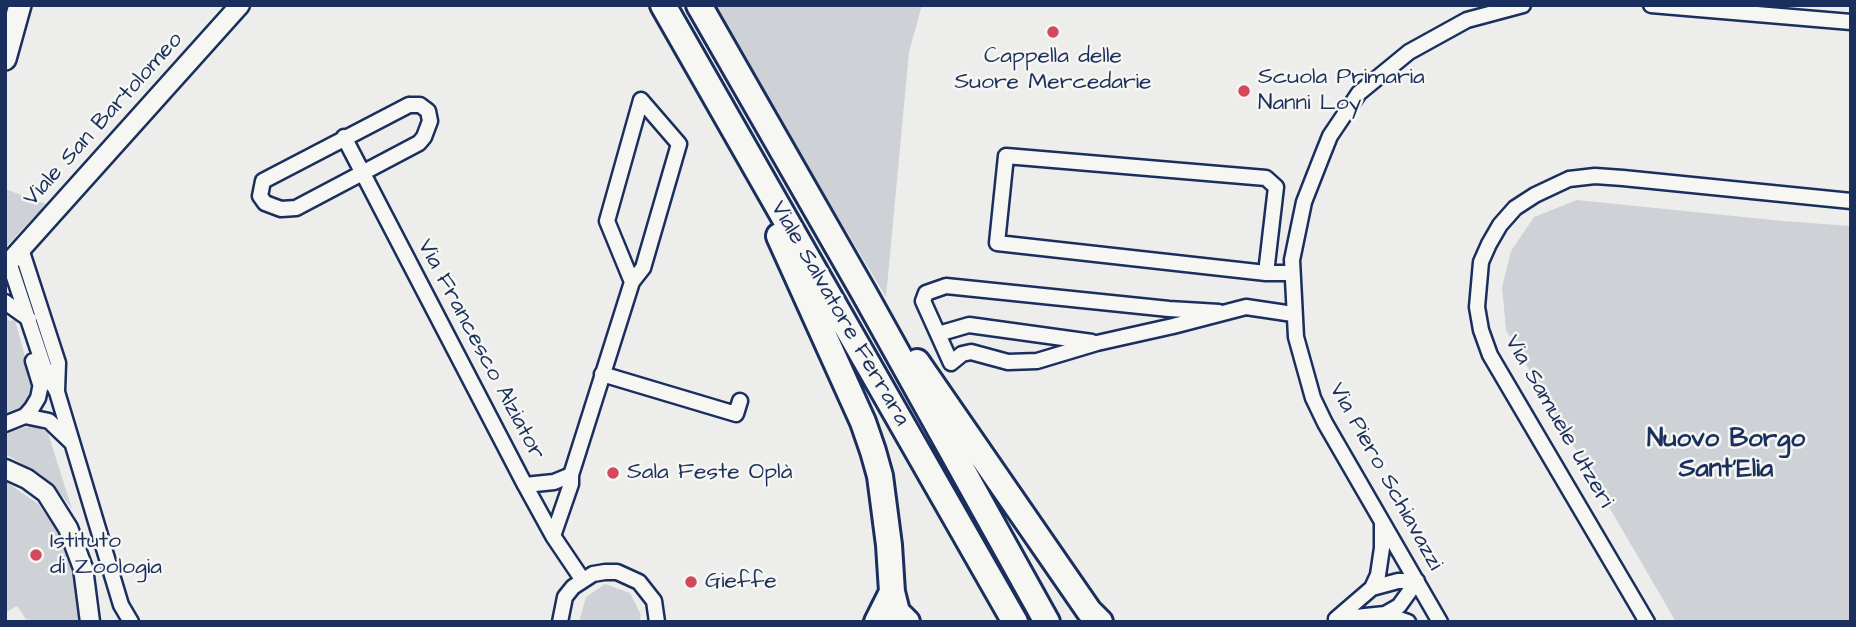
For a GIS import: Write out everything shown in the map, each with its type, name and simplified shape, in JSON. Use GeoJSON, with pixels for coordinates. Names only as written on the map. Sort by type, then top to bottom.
{"type":"FeatureCollection","features":[{"type":"Feature","properties":{"kind":"highway","name":"Viale Salvatore Ferrara"},"geometry":{"type":"LineString","coordinates":[[663,5],[1015,622]]}},
{"type":"Feature","properties":{"kind":"highway","name":"Viale Salvatore Ferrara"},"geometry":{"type":"LineString","coordinates":[[699,5],[864,293],[1047,622]]}},
{"type":"Feature","properties":{"kind":"highway"},"geometry":{"type":"LineString","coordinates":[[777,205],[775,228],[863,422],[873,451],[880,476],[892,592],[897,612],[907,622]]}},
{"type":"Feature","properties":{"kind":"highway"},"geometry":{"type":"LineString","coordinates":[[864,293],[878,304],[1089,611],[1100,622]]}},
{"type":"Feature","properties":{"kind":"highway"},"geometry":{"type":"LineString","coordinates":[[877,622],[892,592]]}},
{"type":"Feature","properties":{"kind":"main road"},"geometry":{"type":"LineString","coordinates":[[5,59],[20,5]]}},
{"type":"Feature","properties":{"kind":"street","name":"Viale San Bartolomeo"},"geometry":{"type":"LineString","coordinates":[[12,259],[240,5]]}},
{"type":"Feature","properties":{"kind":"street","name":"Via Piero Schiavazzi"},"geometry":{"type":"LineString","coordinates":[[1440,622],[1313,398],[1296,337],[1292,260],[1304,202],[1330,136],[1359,93],[1409,52],[1467,20],[1523,5]]}},
{"type":"Feature","properties":{"kind":"street"},"geometry":{"type":"LineString","coordinates":[[1651,5],[1851,22]]}},
{"type":"Feature","properties":{"kind":"street"},"geometry":{"type":"LineString","coordinates":[[553,536],[632,282],[643,268],[679,144],[641,100],[607,221],[632,282]]}},
{"type":"Feature","properties":{"kind":"street"},"geometry":{"type":"LineString","coordinates":[[409,105],[420,105],[428,111],[430,121],[419,143],[296,208],[288,210],[265,203],[260,196],[263,181],[344,137],[409,105]]}},
{"type":"Feature","properties":{"kind":"street","name":"Via Francesco Alziator"},"geometry":{"type":"LineString","coordinates":[[344,137],[525,485],[553,536],[582,579]]}},
{"type":"Feature","properties":{"kind":"street"},"geometry":{"type":"LineString","coordinates":[[1266,273],[1276,187],[1266,178],[1006,156],[997,243],[1266,273],[1292,273]]}},
{"type":"Feature","properties":{"kind":"street","name":"Via Samuele Utzeri"},"geometry":{"type":"LineString","coordinates":[[1647,622],[1490,355],[1481,330],[1477,307],[1481,262],[1489,244],[1500,225],[1515,208],[1569,179],[1595,176],[1623,178],[1851,201]]}},
{"type":"Feature","properties":{"kind":"street"},"geometry":{"type":"LineString","coordinates":[[12,259],[44,367],[57,392],[121,605],[131,622]]}},
{"type":"Feature","properties":{"kind":"street"},"geometry":{"type":"LineString","coordinates":[[12,259],[58,363],[57,392]]}},
{"type":"Feature","properties":{"kind":"street"},"geometry":{"type":"LineString","coordinates":[[1219,312],[946,286],[926,293],[923,300],[951,363],[962,354],[971,352],[1008,362],[1037,361],[1097,343],[1246,307],[1293,314]]}},
{"type":"Feature","properties":{"kind":"street"},"geometry":{"type":"LineString","coordinates":[[11,305],[29,319]]}},
{"type":"Feature","properties":{"kind":"street"},"geometry":{"type":"LineString","coordinates":[[11,305],[41,387]]}},
{"type":"Feature","properties":{"kind":"street"},"geometry":{"type":"LineString","coordinates":[[938,334],[969,325],[1097,343]]}},
{"type":"Feature","properties":{"kind":"street"},"geometry":{"type":"LineString","coordinates":[[5,424],[25,415],[38,398],[44,367]]}},
{"type":"Feature","properties":{"kind":"street"},"geometry":{"type":"LineString","coordinates":[[602,374],[736,414],[740,401]]}},
{"type":"Feature","properties":{"kind":"street"},"geometry":{"type":"LineString","coordinates":[[25,415],[50,421],[73,444]]}},
{"type":"Feature","properties":{"kind":"street"},"geometry":{"type":"LineString","coordinates":[[5,469],[27,479],[46,493],[68,527],[83,568],[90,622]]}},
{"type":"Feature","properties":{"kind":"street"},"geometry":{"type":"LineString","coordinates":[[525,485],[554,482],[571,475]]}},
{"type":"Feature","properties":{"kind":"street"},"geometry":{"type":"LineString","coordinates":[[1372,588],[1380,562],[1382,522]]}},
{"type":"Feature","properties":{"kind":"street"},"geometry":{"type":"LineString","coordinates":[[559,622],[565,597],[582,579],[605,572],[629,576],[648,591],[654,601],[657,622]]}},
{"type":"Feature","properties":{"kind":"street"},"geometry":{"type":"LineString","coordinates":[[1332,620],[1372,588],[1398,581],[1417,581]]}},
{"type":"Feature","properties":{"kind":"street"},"geometry":{"type":"LineString","coordinates":[[1332,620],[1385,614],[1399,606],[1417,581]]}},
{"type":"Feature","properties":{"kind":"street"},"geometry":{"type":"LineString","coordinates":[[118,622],[121,605]]}},
{"type":"Feature","properties":{"kind":"street"},"geometry":{"type":"LineString","coordinates":[[1385,614],[1408,622]]}},
{"type":"Feature","properties":{"kind":"shaded area"},"geometry":{"type":"Polygon","coordinates":[[[711,5],[922,5],[909,52],[886,297],[711,5]]]}},
{"type":"Feature","properties":{"kind":"shaded area"},"geometry":{"type":"Polygon","coordinates":[[[5,189],[46,204],[5,248],[5,189]]]}},
{"type":"Feature","properties":{"kind":"shaded area"},"geometry":{"type":"Polygon","coordinates":[[[1577,200],[1851,226],[1851,622],[1676,622],[1506,330],[1502,287],[1511,251],[1534,217],[1577,200]]]}},
{"type":"Feature","properties":{"kind":"shaded area"},"geometry":{"type":"Polygon","coordinates":[[[5,314],[9,321],[15,320],[32,383],[25,407],[5,418],[5,314]]]}},
{"type":"Feature","properties":{"kind":"shaded area"},"geometry":{"type":"Polygon","coordinates":[[[36,426],[48,433],[72,509],[42,475],[5,454],[5,433],[36,426]]]}},
{"type":"Feature","properties":{"kind":"shaded area","name":"Istituto di Zoologia"},"geometry":{"type":"Polygon","coordinates":[[[5,481],[38,504],[57,530],[72,571],[84,622],[39,622],[26,619],[17,606],[5,613],[5,481]]]}},
{"type":"Feature","properties":{"kind":"shaded area"},"geometry":{"type":"Polygon","coordinates":[[[605,584],[630,593],[641,615],[639,622],[579,622],[586,597],[605,584]]]}},
{"type":"Feature","properties":{"kind":"place","name":"Cappella delle Suore Mercedarie"},"geometry":{"type":"Point","coordinates":[1053,32]}},
{"type":"Feature","properties":{"kind":"place","name":"Scuola Primaria Nanni Loy"},"geometry":{"type":"Point","coordinates":[1244,91]}},
{"type":"Feature","properties":{"kind":"place","name":"Sala Feste Oplà"},"geometry":{"type":"Point","coordinates":[613,473]}},
{"type":"Feature","properties":{"kind":"place","name":"Istituto di Zoologia"},"geometry":{"type":"Point","coordinates":[36,555]}},
{"type":"Feature","properties":{"kind":"place","name":"Gieffe"},"geometry":{"type":"Point","coordinates":[691,582]}},
{"type":"Feature","properties":{"kind":"district","name":"Nuovo Borgo Sant'Elia"},"geometry":{"type":"Point","coordinates":[1726,456]}}]}
